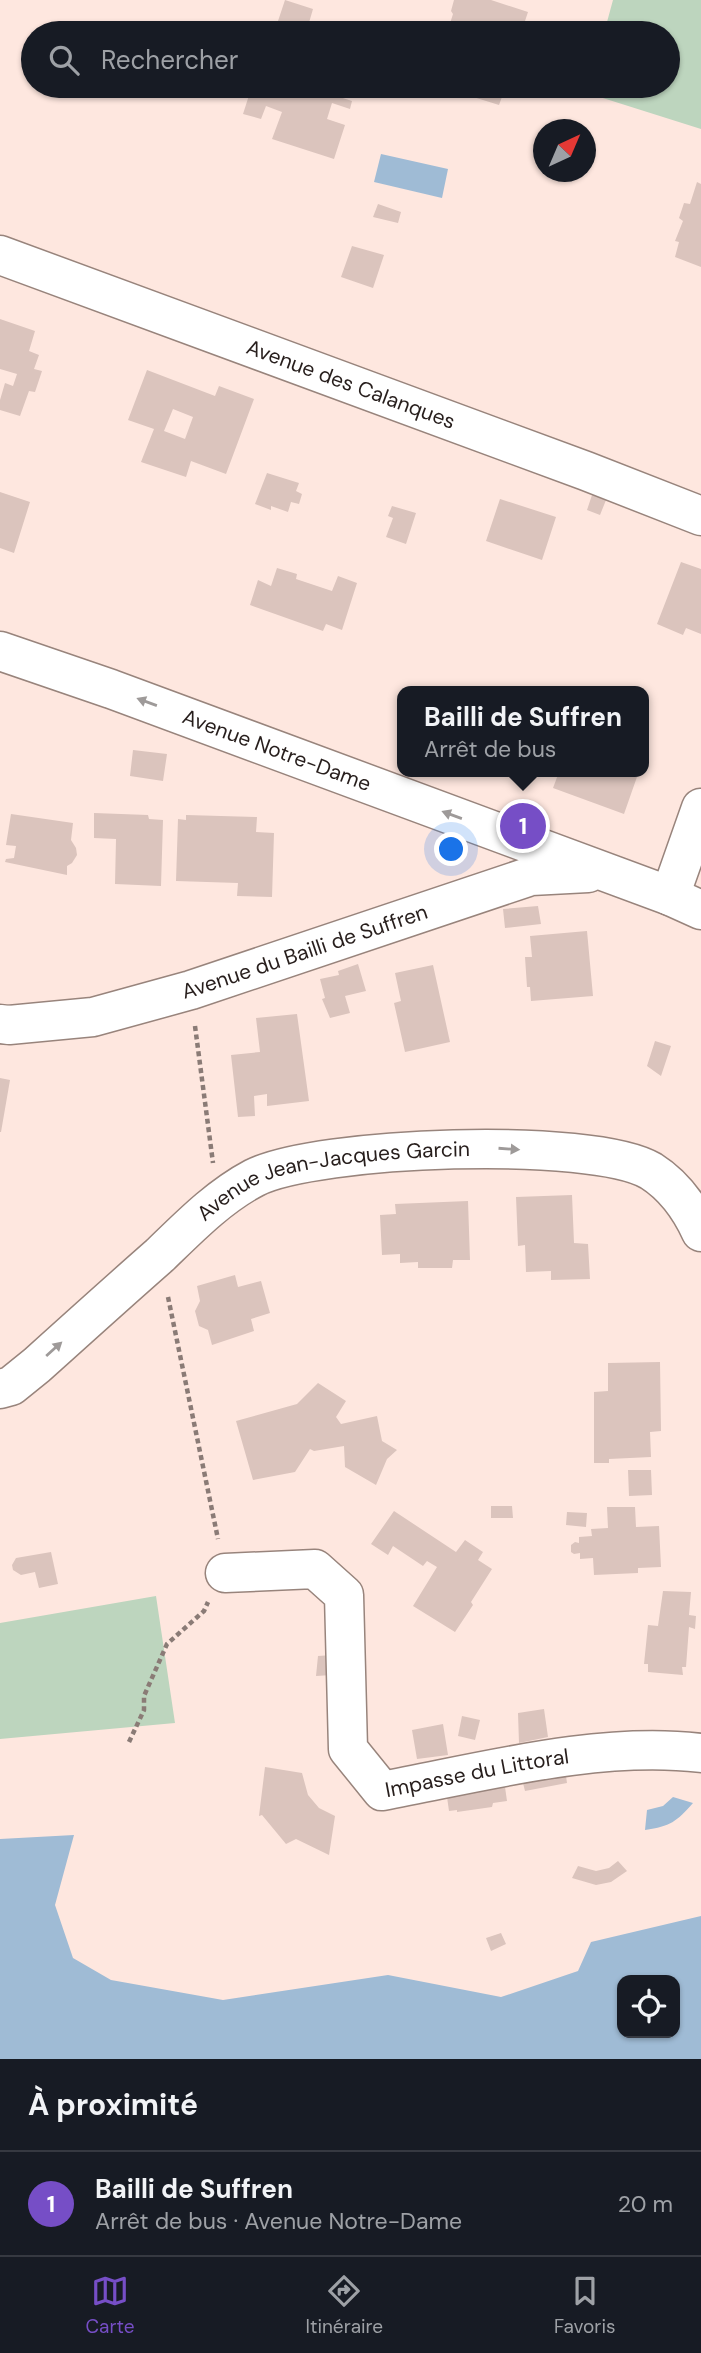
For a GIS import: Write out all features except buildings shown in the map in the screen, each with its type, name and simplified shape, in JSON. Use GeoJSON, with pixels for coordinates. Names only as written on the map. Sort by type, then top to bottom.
{"type":"FeatureCollection","features":[{"type":"Feature","properties":{"kind":"street","name":"Avenue des Calanques"},"geometry":{"type":"LineString","coordinates":[[0,255],[701,516]]}},
{"type":"Feature","properties":{"kind":"street","name":"Avenue Notre-Dame"},"geometry":{"type":"LineString","coordinates":[[0,652],[111,688],[685,903]]}},
{"type":"Feature","properties":{"kind":"street"},"geometry":{"type":"LineString","coordinates":[[685,903],[701,808]]}},
{"type":"Feature","properties":{"kind":"street"},"geometry":{"type":"LineString","coordinates":[[489,829],[491,888]]}},
{"type":"Feature","properties":{"kind":"street","name":"Avenue du Bailli de Suffren"},"geometry":{"type":"LineString","coordinates":[[0,1024],[93,1017],[191,990],[531,876],[608,873]]}},
{"type":"Feature","properties":{"kind":"street","name":"Avenue Jean-Jacques Garcin"},"geometry":{"type":"LineString","coordinates":[[0,1389],[11,1386],[37,1365],[218,1201],[255,1177],[293,1165],[356,1154],[495,1149],[612,1157],[650,1171],[678,1195],[694,1216],[701,1232]]}},
{"type":"Feature","properties":{"kind":"street","name":"Impasse du Littoral"},"geometry":{"type":"LineString","coordinates":[[225,1573],[315,1569],[344,1595],[348,1749],[382,1791],[600,1751],[679,1750],[701,1753]]}},
{"type":"Feature","properties":{"kind":"path"},"geometry":{"type":"LineString","coordinates":[[191,990],[218,1201]]}},
{"type":"Feature","properties":{"kind":"path"},"geometry":{"type":"LineString","coordinates":[[128,1742],[144,1710],[144,1696],[167,1644],[204,1611],[225,1573],[159,1255]]}},
{"type":"Feature","properties":{"kind":"green space"},"geometry":{"type":"Polygon","coordinates":[[[613,0],[701,0],[701,129],[603,98],[680,98],[680,21],[607,21],[613,0]]]}},
{"type":"Feature","properties":{"kind":"green space"},"geometry":{"type":"Polygon","coordinates":[[[156,1596],[175,1723],[0,1739],[0,1623],[156,1596]]]}},
{"type":"Feature","properties":{"kind":"water"},"geometry":{"type":"Polygon","coordinates":[[[381,154],[448,169],[442,198],[374,182],[381,154]]]}},
{"type":"Feature","properties":{"kind":"water"},"geometry":{"type":"Polygon","coordinates":[[[673,1797],[693,1803],[672,1822],[645,1830],[647,1810],[663,1806],[673,1797]]]}},
{"type":"Feature","properties":{"kind":"water"},"geometry":{"type":"Polygon","coordinates":[[[74,1835],[55,1905],[73,1958],[111,1980],[223,2000],[388,1975],[501,1997],[578,1971],[591,1942],[701,1916],[701,2059],[0,2059],[0,1839],[74,1835]]]}},
{"type":"Feature","properties":{"kind":"place","name":"Bailli de Suffren"},"geometry":{"type":"Point","coordinates":[523,826]}}]}
